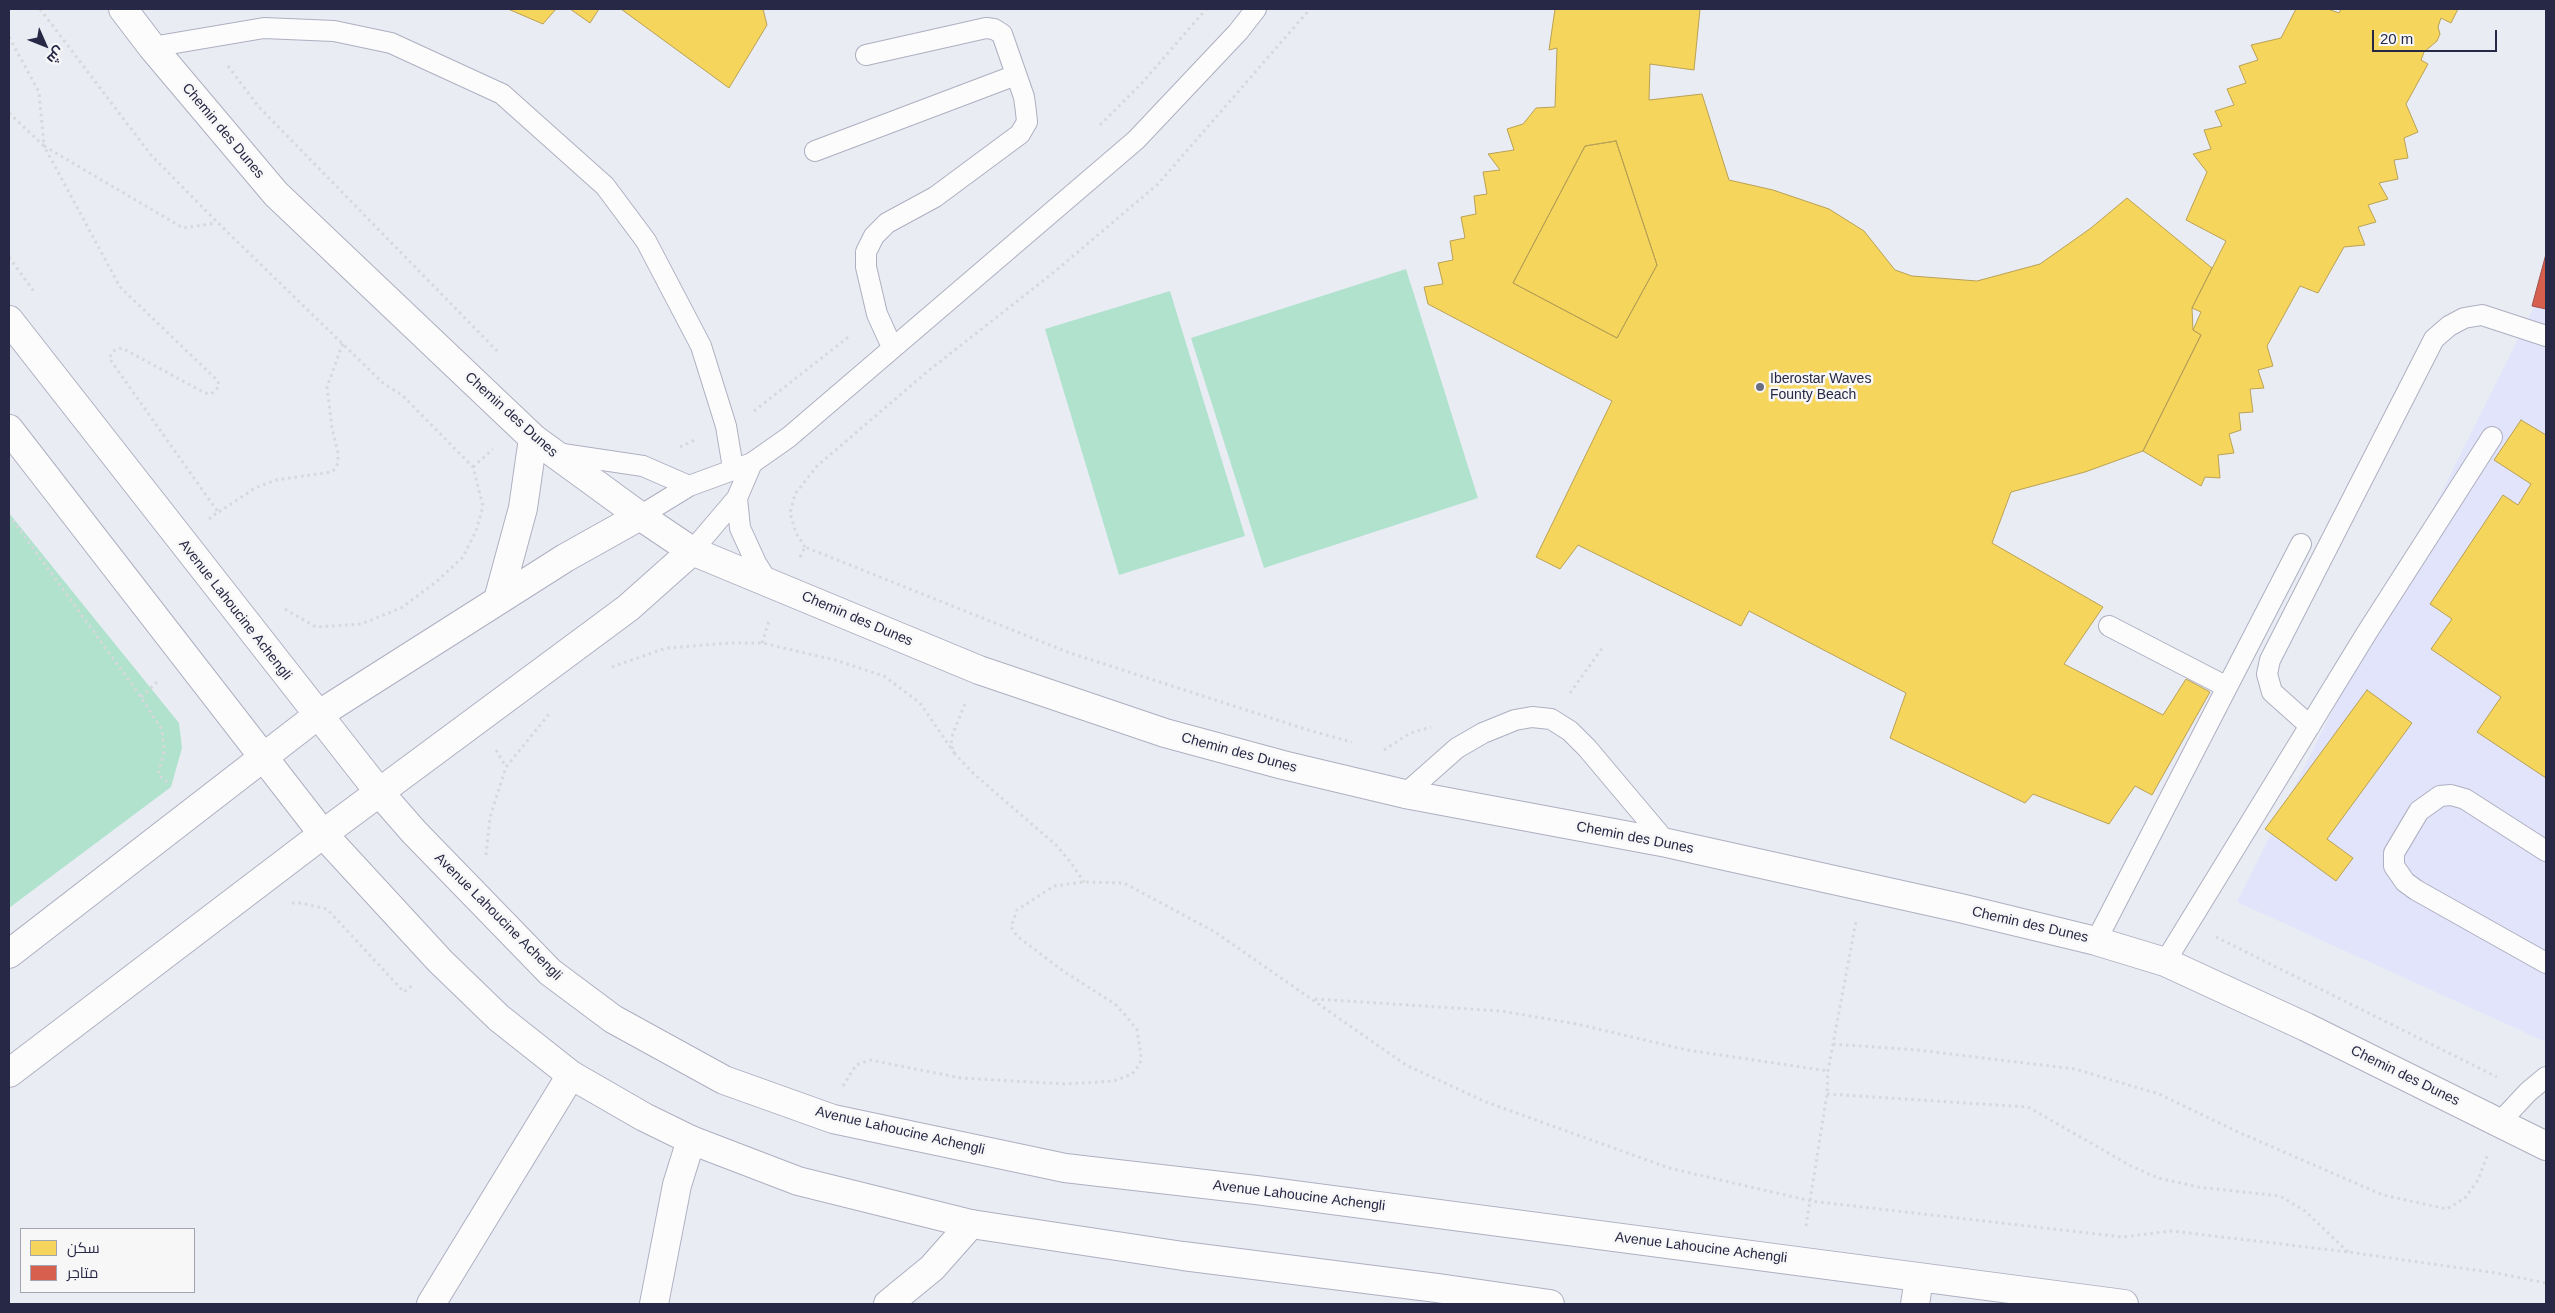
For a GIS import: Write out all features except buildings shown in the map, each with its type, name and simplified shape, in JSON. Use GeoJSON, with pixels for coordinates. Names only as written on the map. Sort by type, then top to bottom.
{"type":"FeatureCollection","features":[{"type":"Feature","properties":{"kind":"street","name":"Chemin des Dunes"},"geometry":{"type":"LineString","coordinates":[[123,9],[152,47],[276,194],[542,445],[692,551],[978,670],[1165,733],[1283,765],[1405,794],[1667,844],[1863,886],[2096,941],[2165,962],[2306,1027],[2546,1146]]}},
{"type":"Feature","properties":{"kind":"street","name":"Avenue Lahoucine Achengli"},"geometry":{"type":"LineString","coordinates":[[9,320],[379,792],[491,914],[550,972],[613,1019],[724,1080],[833,1119],[1065,1168],[1256,1190],[1800,1262],[1917,1292],[2124,1304]]}},
{"type":"Feature","properties":{"kind":"street"},"geometry":{"type":"LineString","coordinates":[[9,429],[323,834],[440,961],[499,1018],[571,1075],[644,1117],[691,1140],[798,1181],[971,1224],[1183,1256],[1550,1304]]}},
{"type":"Feature","properties":{"kind":"street"},"geometry":{"type":"LineString","coordinates":[[498,600],[542,445]]}},
{"type":"Feature","properties":{"kind":"street"},"geometry":{"type":"LineString","coordinates":[[9,954],[318,715],[565,558],[640,516]]}},
{"type":"Feature","properties":{"kind":"street"},"geometry":{"type":"LineString","coordinates":[[9,1074],[323,834],[628,608],[692,551]]}},
{"type":"Feature","properties":{"kind":"street"},"geometry":{"type":"LineString","coordinates":[[431,1304],[571,1075]]}},
{"type":"Feature","properties":{"kind":"street"},"geometry":{"type":"LineString","coordinates":[[654,1304],[677,1185],[691,1140]]}},
{"type":"Feature","properties":{"kind":"street"},"geometry":{"type":"LineString","coordinates":[[888,1304],[932,1268],[971,1224]]}},
{"type":"Feature","properties":{"kind":"lane"},"geometry":{"type":"LineString","coordinates":[[640,516],[689,486],[742,466],[789,436],[1136,140],[1238,32],[1256,9]]}},
{"type":"Feature","properties":{"kind":"lane"},"geometry":{"type":"LineString","coordinates":[[152,47],[264,28],[334,31],[391,43],[502,94],[568,150],[605,186],[646,241],[701,346],[726,426],[742,466],[736,498],[740,528],[768,582]]}},
{"type":"Feature","properties":{"kind":"lane"},"geometry":{"type":"LineString","coordinates":[[866,55],[986,28],[994,28],[1002,34],[1016,74],[1027,122],[1020,134],[935,197],[887,223],[874,236],[866,252],[866,267],[878,314],[892,347]]}},
{"type":"Feature","properties":{"kind":"lane"},"geometry":{"type":"LineString","coordinates":[[815,151],[1016,74]]}},
{"type":"Feature","properties":{"kind":"lane"},"geometry":{"type":"LineString","coordinates":[[2310,726],[2272,692],[2267,674],[2270,660],[2434,340],[2456,322],[2482,315],[2546,336]]}},
{"type":"Feature","properties":{"kind":"lane"},"geometry":{"type":"LineString","coordinates":[[2165,962],[2366,634],[2492,437]]}},
{"type":"Feature","properties":{"kind":"lane"},"geometry":{"type":"LineString","coordinates":[[542,445],[643,466],[689,486]]}},
{"type":"Feature","properties":{"kind":"lane"},"geometry":{"type":"LineString","coordinates":[[692,551],[736,498]]}},
{"type":"Feature","properties":{"kind":"lane"},"geometry":{"type":"LineString","coordinates":[[2096,941],[2302,544]]}},
{"type":"Feature","properties":{"kind":"lane"},"geometry":{"type":"LineString","coordinates":[[2109,626],[2227,687]]}},
{"type":"Feature","properties":{"kind":"lane"},"geometry":{"type":"LineString","coordinates":[[1405,794],[1457,748],[1483,733],[1515,720],[1532,717],[1551,719],[1570,732],[1587,748],[1667,844]]}},
{"type":"Feature","properties":{"kind":"lane"},"geometry":{"type":"LineString","coordinates":[[2546,850],[2465,799],[2451,795],[2440,796],[2419,811],[2394,853],[2394,866],[2404,882],[2416,890],[2546,962]]}},
{"type":"Feature","properties":{"kind":"lane"},"geometry":{"type":"LineString","coordinates":[[2500,1122],[2528,1092],[2546,1077]]}},
{"type":"Feature","properties":{"kind":"path"},"geometry":{"type":"LineString","coordinates":[[40,9],[151,155],[217,222],[383,383],[402,395],[473,468],[483,506],[476,531],[463,556],[436,582],[402,608],[361,624],[316,627],[282,608]]}},
{"type":"Feature","properties":{"kind":"path"},"geometry":{"type":"LineString","coordinates":[[805,547],[796,533],[790,514],[795,494],[817,466],[928,371],[1053,273],[1158,184],[1310,9]]}},
{"type":"Feature","properties":{"kind":"path"},"geometry":{"type":"LineString","coordinates":[[9,37],[39,92],[44,146],[120,287],[218,381],[219,386],[216,390],[210,394],[205,393],[122,348],[115,350],[108,358],[218,512]]}},
{"type":"Feature","properties":{"kind":"path"},"geometry":{"type":"LineString","coordinates":[[9,113],[44,146],[183,228],[217,222]]}},
{"type":"Feature","properties":{"kind":"path"},"geometry":{"type":"LineString","coordinates":[[9,257],[38,296]]}},
{"type":"Feature","properties":{"kind":"path"},"geometry":{"type":"LineString","coordinates":[[205,522],[255,488],[276,480],[331,472],[335,469],[338,463],[338,453],[332,428],[327,387],[343,343]]}},
{"type":"Feature","properties":{"kind":"path"},"geometry":{"type":"LineString","coordinates":[[9,515],[141,697],[162,730],[164,752],[158,774],[198,809]]}},
{"type":"Feature","properties":{"kind":"path"},"geometry":{"type":"LineString","coordinates":[[606,669],[666,648],[730,643],[762,643],[835,660],[884,676],[920,703],[955,754],[974,774],[1056,846],[1072,864],[1084,882]]}},
{"type":"Feature","properties":{"kind":"path"},"geometry":{"type":"LineString","coordinates":[[1551,719],[1603,647]]}},
{"type":"Feature","properties":{"kind":"path"},"geometry":{"type":"LineString","coordinates":[[955,754],[951,744],[953,733],[978,670]]}},
{"type":"Feature","properties":{"kind":"path"},"geometry":{"type":"LineString","coordinates":[[491,914],[484,880],[490,817],[506,766],[554,707]]}},
{"type":"Feature","properties":{"kind":"path"},"geometry":{"type":"LineString","coordinates":[[833,1119],[841,1090],[850,1072],[856,1065],[870,1060],[961,1078],[1056,1084],[1114,1081],[1132,1074],[1140,1064],[1141,1054],[1137,1030],[1127,1017],[1115,1004],[1063,971],[1017,936],[1011,927],[1017,910],[1032,898],[1054,886],[1084,882],[1124,883],[1215,932],[1406,1065],[1486,1102],[1669,1168],[1810,1201],[2122,1237],[2172,1231],[2348,1252],[2496,1273],[2546,1283]]}},
{"type":"Feature","properties":{"kind":"path"},"geometry":{"type":"LineString","coordinates":[[259,884],[274,905],[301,903],[327,909],[404,992],[440,961]]}},
{"type":"Feature","properties":{"kind":"path"},"geometry":{"type":"LineString","coordinates":[[1800,1262],[1827,1094],[1828,1071],[1863,886]]}},
{"type":"Feature","properties":{"kind":"path"},"geometry":{"type":"LineString","coordinates":[[1313,999],[1502,1011],[1578,1024],[1687,1050],[1828,1071]]}},
{"type":"Feature","properties":{"kind":"path"},"geometry":{"type":"LineString","coordinates":[[1833,1044],[1917,1050],[2075,1070],[2159,1094],[2238,1132],[2383,1195],[2447,1209],[2465,1198],[2478,1180],[2500,1122]]}},
{"type":"Feature","properties":{"kind":"path"},"geometry":{"type":"LineString","coordinates":[[1827,1094],[2028,1107],[2131,1166],[2158,1178],[2198,1187],[2280,1196],[2305,1211],[2348,1252]]}},
{"type":"Feature","properties":{"kind":"shaded area"},"geometry":{"type":"Polygon","coordinates":[[[2546,283],[2546,1042],[2237,902],[2546,283]]]}},
{"type":"Feature","properties":{"kind":"green space"},"geometry":{"type":"Polygon","coordinates":[[[1406,269],[1478,498],[1264,568],[1191,338],[1406,269]]]}},
{"type":"Feature","properties":{"kind":"green space"},"geometry":{"type":"Polygon","coordinates":[[[1170,291],[1245,536],[1119,575],[1045,329],[1170,291]]]}},
{"type":"Feature","properties":{"kind":"green space"},"geometry":{"type":"Polygon","coordinates":[[[9,513],[179,723],[182,748],[171,787],[9,908],[9,513]]]}},
{"type":"Feature","properties":{"kind":"place","name":"Iberostar Waves Founty Beach"},"geometry":{"type":"Point","coordinates":[1760,387]}}]}
